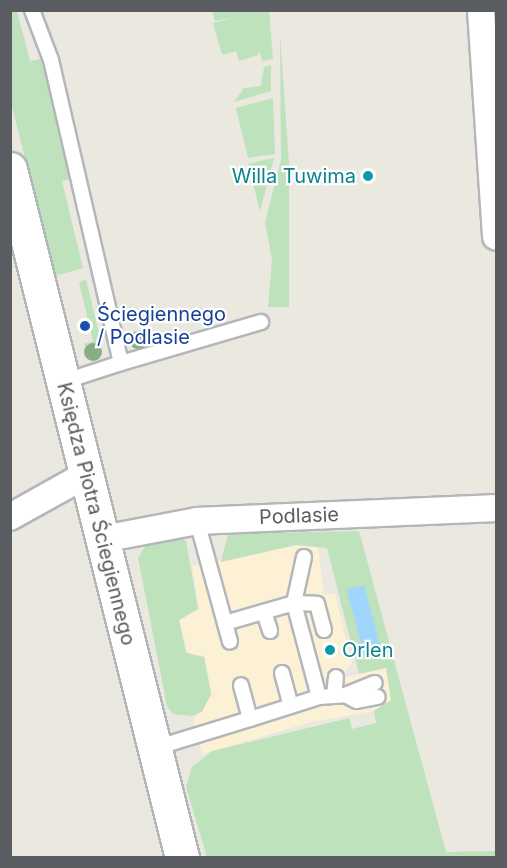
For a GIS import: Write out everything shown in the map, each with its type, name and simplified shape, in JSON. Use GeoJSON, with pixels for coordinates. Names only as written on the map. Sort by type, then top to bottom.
{"type":"FeatureCollection","features":[{"type":"Feature","properties":{"kind":"street"},"geometry":{"type":"LineString","coordinates":[[481,10],[491,88],[496,237]]}},
{"type":"Feature","properties":{"kind":"street","name":"Księdza Piotra Ściegiennego"},"geometry":{"type":"LineString","coordinates":[[10,169],[182,858]]}},
{"type":"Feature","properties":{"kind":"street"},"geometry":{"type":"LineString","coordinates":[[10,517],[85,475]]}},
{"type":"Feature","properties":{"kind":"street","name":"Podlasie"},"geometry":{"type":"LineString","coordinates":[[103,539],[197,521],[496,508]]}},
{"type":"Feature","properties":{"kind":"lane"},"geometry":{"type":"LineString","coordinates":[[32,10],[51,60],[121,363]]}},
{"type":"Feature","properties":{"kind":"lane"},"geometry":{"type":"LineString","coordinates":[[62,382],[261,322]]}},
{"type":"Feature","properties":{"kind":"lane"},"geometry":{"type":"LineString","coordinates":[[197,521],[230,642]]}},
{"type":"Feature","properties":{"kind":"lane"},"geometry":{"type":"LineString","coordinates":[[304,557],[294,603],[319,697]]}},
{"type":"Feature","properties":{"kind":"lane"},"geometry":{"type":"LineString","coordinates":[[225,623],[294,603],[317,604],[324,630]]}},
{"type":"Feature","properties":{"kind":"lane"},"geometry":{"type":"LineString","coordinates":[[264,612],[270,631]]}},
{"type":"Feature","properties":{"kind":"lane"},"geometry":{"type":"LineString","coordinates":[[282,674],[291,706]]}},
{"type":"Feature","properties":{"kind":"lane"},"geometry":{"type":"LineString","coordinates":[[336,677],[339,695]]}},
{"type":"Feature","properties":{"kind":"lane"},"geometry":{"type":"LineString","coordinates":[[155,748],[319,697],[339,695],[375,683]]}},
{"type":"Feature","properties":{"kind":"lane"},"geometry":{"type":"LineString","coordinates":[[241,685],[250,719]]}},
{"type":"Feature","properties":{"kind":"lane"},"geometry":{"type":"LineString","coordinates":[[339,695],[357,701],[378,697]]}},
{"type":"Feature","properties":{"kind":"shaded area","name":"Orlen"},"geometry":{"type":"Polygon","coordinates":[[[296,545],[318,547],[324,595],[335,593],[352,663],[339,679],[386,668],[393,699],[374,711],[311,722],[203,754],[193,721],[212,695],[205,657],[187,652],[180,620],[199,609],[192,566],[296,545]]]}},
{"type":"Feature","properties":{"kind":"green space"},"geometry":{"type":"Polygon","coordinates":[[[10,11],[17,11],[30,61],[44,58],[75,178],[62,181],[83,268],[55,276],[11,103],[10,11]]]}},
{"type":"Feature","properties":{"kind":"green space"},"geometry":{"type":"Polygon","coordinates":[[[212,11],[269,11],[273,59],[262,61],[259,50],[258,55],[239,61],[236,51],[222,55],[213,23],[233,18],[215,21],[212,11]]]}},
{"type":"Feature","properties":{"kind":"green space"},"geometry":{"type":"Polygon","coordinates":[[[280,34],[289,164],[289,307],[268,307],[272,260],[265,222],[281,160],[280,34]]]}},
{"type":"Feature","properties":{"kind":"green space"},"geometry":{"type":"Polygon","coordinates":[[[271,65],[271,91],[234,102],[244,88],[261,86],[264,67],[271,65]]]}},
{"type":"Feature","properties":{"kind":"green space"},"geometry":{"type":"Polygon","coordinates":[[[273,98],[275,154],[248,158],[236,108],[273,98]]]}},
{"type":"Feature","properties":{"kind":"green space"},"geometry":{"type":"Polygon","coordinates":[[[274,158],[260,211],[248,164],[274,158]]]}},
{"type":"Feature","properties":{"kind":"green space"},"geometry":{"type":"Polygon","coordinates":[[[86,279],[102,346],[91,358],[84,344],[93,341],[79,282],[86,279]]]}},
{"type":"Feature","properties":{"kind":"green space"},"geometry":{"type":"Polygon","coordinates":[[[359,531],[446,852],[496,851],[496,857],[207,857],[186,787],[192,767],[212,751],[349,718],[352,729],[376,723],[374,711],[391,700],[386,668],[359,674],[327,548],[296,545],[221,562],[228,534],[359,531]]]}},
{"type":"Feature","properties":{"kind":"green space"},"geometry":{"type":"Polygon","coordinates":[[[176,535],[186,541],[198,609],[179,620],[186,653],[204,657],[211,694],[202,712],[192,716],[173,714],[167,706],[138,558],[150,538],[176,535]]]}},
{"type":"Feature","properties":{"kind":"water"},"geometry":{"type":"Polygon","coordinates":[[[364,585],[382,654],[365,658],[347,590],[364,585]]]}},
{"type":"Feature","properties":{"kind":"place","name":"Willa Tuwima"},"geometry":{"type":"Point","coordinates":[368,176]}},
{"type":"Feature","properties":{"kind":"place","name":"Ściegiennego / Podlasie"},"geometry":{"type":"Point","coordinates":[85,326]}},
{"type":"Feature","properties":{"kind":"place","name":"Orlen"},"geometry":{"type":"Point","coordinates":[330,650]}}]}
